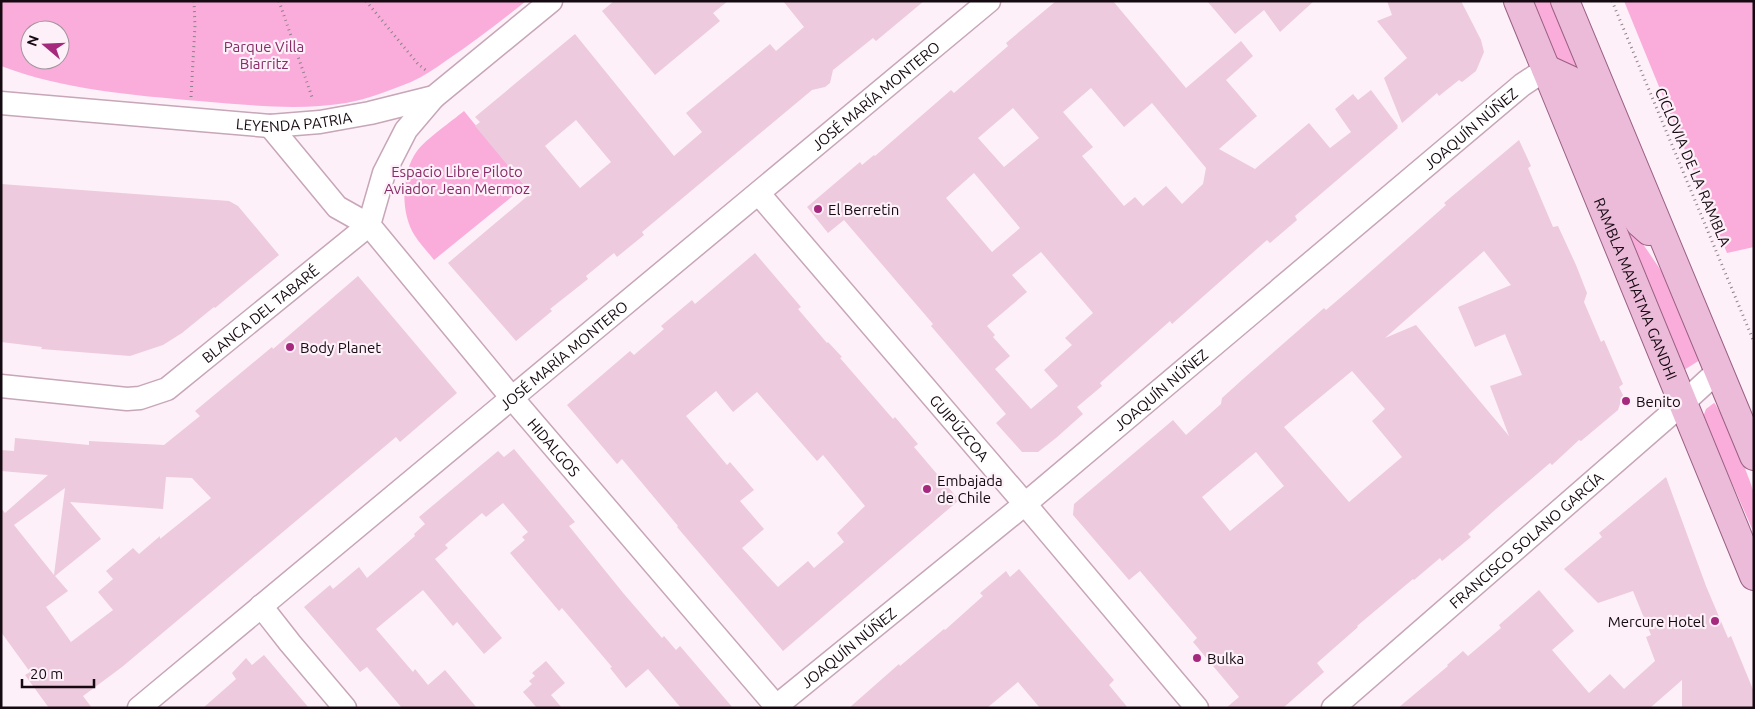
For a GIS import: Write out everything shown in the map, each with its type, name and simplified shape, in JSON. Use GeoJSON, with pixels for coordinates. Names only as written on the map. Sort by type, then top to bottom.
{"type":"FeatureCollection","features":[{"type":"Feature","properties":{"kind":"main road","name":"RAMBLA MAHATMA GANDHI"},"geometry":{"type":"LineString","coordinates":[[1518,1],[1754,576]]}},
{"type":"Feature","properties":{"kind":"main road"},"geometry":{"type":"LineString","coordinates":[[1565,1],[1754,456]]}},
{"type":"Feature","properties":{"kind":"main road"},"geometry":{"type":"LineString","coordinates":[[1546,69],[1570,80],[1576,86],[1630,209],[1640,223],[1665,245]]}},
{"type":"Feature","properties":{"kind":"street","name":"LEYENDA PATRIA"},"geometry":{"type":"LineString","coordinates":[[1,103],[270,126],[320,122],[370,113],[441,92],[551,1]]}},
{"type":"Feature","properties":{"kind":"street","name":"JOSÉ MARÍA MONTERO"},"geometry":{"type":"LineString","coordinates":[[139,708],[989,1]]}},
{"type":"Feature","properties":{"kind":"street","name":"JOAQUÍN NÚÑEZ"},"geometry":{"type":"LineString","coordinates":[[775,707],[1024,504],[1514,91],[1546,69]]}},
{"type":"Feature","properties":{"kind":"street"},"geometry":{"type":"LineString","coordinates":[[369,225],[384,173],[406,130],[441,92]]}},
{"type":"Feature","properties":{"kind":"street","name":"HIDALGOS"},"geometry":{"type":"LineString","coordinates":[[270,126],[337,207],[369,225],[512,398],[775,707]]}},
{"type":"Feature","properties":{"kind":"street","name":"GUIPÚZCOA"},"geometry":{"type":"LineString","coordinates":[[759,194],[1196,708]]}},
{"type":"Feature","properties":{"kind":"street","name":"BLANCA DEL TABARÉ"},"geometry":{"type":"LineString","coordinates":[[1,386],[127,399],[140,398],[167,389],[369,225]]}},
{"type":"Feature","properties":{"kind":"street","name":"FRANCISCO SOLANO GARCÍA"},"geometry":{"type":"LineString","coordinates":[[1333,708],[1718,371]]}},
{"type":"Feature","properties":{"kind":"street"},"geometry":{"type":"LineString","coordinates":[[260,606],[345,708]]}},
{"type":"Feature","properties":{"kind":"path"},"geometry":{"type":"LineString","coordinates":[[190,118],[193,76],[194,1]]}},
{"type":"Feature","properties":{"kind":"path"},"geometry":{"type":"LineString","coordinates":[[279,1],[320,122]]}},
{"type":"Feature","properties":{"kind":"path"},"geometry":{"type":"LineString","coordinates":[[366,1],[441,92]]}},
{"type":"Feature","properties":{"kind":"path","name":"CICLOVIA DE LA RAMBLA"},"geometry":{"type":"LineString","coordinates":[[1612,1],[1754,342]]}},
{"type":"Feature","properties":{"kind":"green space","name":"Parque Villa Biarritz"},"geometry":{"type":"Polygon","coordinates":[[[1,1],[526,1],[467,46],[416,80],[363,99],[346,103],[291,107],[254,106],[174,99],[123,94],[74,86],[1,66],[1,1]]]}},
{"type":"Feature","properties":{"kind":"green space"},"geometry":{"type":"Polygon","coordinates":[[[1532,1],[1552,1],[1614,150],[1560,67],[1532,1]]]}},
{"type":"Feature","properties":{"kind":"green space"},"geometry":{"type":"Polygon","coordinates":[[[1624,1],[1754,1],[1754,247],[1727,253],[1624,1]]]}},
{"type":"Feature","properties":{"kind":"green space"},"geometry":{"type":"Polygon","coordinates":[[[1577,108],[1626,219],[1664,275],[1700,360],[1684,370],[1577,108]]]}},
{"type":"Feature","properties":{"kind":"green space","name":"Espacio Libre Piloto Aviador Jean Mermoz"},"geometry":{"type":"Polygon","coordinates":[[[464,111],[525,186],[434,260],[410,227],[405,205],[405,181],[412,160],[421,146],[464,111]]]}},
{"type":"Feature","properties":{"kind":"green space"},"geometry":{"type":"Polygon","coordinates":[[[1714,403],[1729,431],[1752,487],[1754,494],[1754,533],[1703,417],[1706,409],[1714,403]]]}},
{"type":"Feature","properties":{"kind":"building"},"geometry":{"type":"Polygon","coordinates":[[[614,1],[728,1],[713,13],[720,21],[655,75],[602,11],[614,1]]]}},
{"type":"Feature","properties":{"kind":"building"},"geometry":{"type":"Polygon","coordinates":[[[783,1],[924,1],[876,41],[873,38],[833,70],[830,83],[825,87],[812,90],[642,232],[644,235],[617,257],[614,253],[586,276],[588,279],[550,309],[552,311],[516,341],[448,263],[531,193],[475,126],[480,122],[475,117],[575,34],[674,156],[702,132],[686,113],[770,44],[776,51],[804,27],[783,1]],[[576,120],[545,146],[580,188],[611,162],[576,120]]]}},
{"type":"Feature","properties":{"kind":"building"},"geometry":{"type":"Polygon","coordinates":[[[1056,1],[1113,1],[1186,88],[1241,41],[1253,56],[1226,80],[1257,116],[1219,149],[1255,169],[1309,123],[1330,148],[1351,132],[1335,109],[1353,94],[1358,100],[1371,90],[1398,126],[1398,128],[1295,216],[1297,220],[1270,243],[1267,240],[1172,324],[1170,321],[1100,383],[1102,386],[1077,407],[1083,414],[1038,452],[1022,452],[996,423],[1006,414],[931,326],[933,324],[844,220],[828,233],[807,207],[860,162],[862,165],[875,156],[951,90],[954,93],[1008,46],[1006,43],[1056,1]],[[1091,88],[1063,112],[1093,147],[1082,156],[1124,206],[1135,197],[1143,206],[1166,186],[1182,204],[1203,184],[1206,168],[1152,103],[1124,127],[1091,88]],[[1013,108],[978,138],[1004,167],[1039,138],[1013,108]],[[974,173],[946,198],[992,252],[1020,228],[974,173]],[[1041,252],[1012,275],[1027,292],[987,326],[995,335],[993,337],[1010,356],[995,369],[1031,409],[1058,386],[1044,370],[1072,345],[1065,338],[1093,313],[1041,252]]]}},
{"type":"Feature","properties":{"kind":"building"},"geometry":{"type":"Polygon","coordinates":[[[1207,1],[1314,1],[1280,32],[1264,10],[1235,34],[1207,1]]]}},
{"type":"Feature","properties":{"kind":"building"},"geometry":{"type":"Polygon","coordinates":[[[1387,1],[1461,1],[1481,40],[1484,52],[1476,71],[1462,82],[1459,80],[1439,96],[1437,93],[1402,123],[1384,78],[1407,58],[1377,21],[1392,15],[1387,1]]]}},
{"type":"Feature","properties":{"kind":"building"},"geometry":{"type":"Polygon","coordinates":[[[1519,140],[1531,166],[1528,168],[1553,227],[1558,226],[1576,265],[1587,293],[1584,302],[1601,342],[1604,340],[1623,384],[1619,387],[1623,395],[1618,410],[1581,441],[1579,440],[1552,465],[1550,463],[1496,509],[1468,534],[1471,537],[1442,561],[1440,558],[1357,626],[1317,663],[1324,672],[1283,708],[1226,708],[1239,697],[1193,642],[1197,638],[1140,571],[1129,580],[1073,515],[1074,504],[1173,420],[1186,435],[1221,404],[1222,398],[1243,379],[1324,308],[1326,310],[1353,287],[1446,205],[1444,203],[1519,140]],[[1484,251],[1385,338],[1416,325],[1509,436],[1490,386],[1522,375],[1505,334],[1475,347],[1458,307],[1511,285],[1484,251]],[[1352,371],[1284,427],[1349,502],[1402,457],[1372,421],[1385,409],[1352,371]],[[1256,452],[1202,497],[1230,531],[1284,486],[1256,452]]]}},
{"type":"Feature","properties":{"kind":"building"},"geometry":{"type":"Polygon","coordinates":[[[1,184],[229,201],[238,206],[279,255],[182,333],[163,345],[130,356],[41,349],[42,347],[1,342],[1,184]]]}},
{"type":"Feature","properties":{"kind":"building"},"geometry":{"type":"Polygon","coordinates":[[[755,253],[801,307],[798,309],[827,343],[842,357],[840,358],[893,419],[895,417],[918,444],[914,447],[959,500],[783,651],[677,527],[622,459],[617,464],[567,405],[630,351],[634,355],[664,329],[661,326],[692,300],[695,304],[755,253]],[[716,391],[686,416],[727,465],[730,462],[754,490],[740,501],[764,529],[742,548],[778,587],[808,561],[814,568],[844,542],[837,533],[865,506],[823,455],[817,461],[757,392],[733,412],[716,391]]]}},
{"type":"Feature","properties":{"kind":"building"},"geometry":{"type":"Polygon","coordinates":[[[358,276],[457,393],[400,442],[396,437],[122,667],[83,696],[92,708],[49,708],[25,675],[30,672],[1,632],[1,508],[5,513],[48,475],[1,471],[1,450],[14,451],[15,438],[89,445],[89,441],[164,445],[200,416],[195,411],[272,347],[273,349],[358,276]],[[166,477],[163,509],[70,502],[101,539],[55,576],[68,591],[46,607],[71,642],[113,610],[98,592],[113,579],[106,571],[133,548],[139,554],[211,498],[192,478],[166,477]],[[65,488],[14,525],[54,575],[64,496],[65,488]]]}},
{"type":"Feature","properties":{"kind":"building"},"geometry":{"type":"Polygon","coordinates":[[[514,449],[575,522],[569,526],[624,594],[662,638],[664,636],[676,650],[680,646],[733,708],[681,708],[648,669],[626,688],[610,668],[612,667],[562,608],[559,611],[510,553],[525,540],[522,537],[528,532],[503,503],[486,517],[482,513],[445,545],[448,548],[435,559],[502,638],[484,654],[457,622],[453,626],[423,590],[376,629],[413,672],[415,669],[428,685],[445,670],[477,708],[402,708],[367,667],[360,672],[304,607],[330,585],[333,589],[359,567],[367,578],[415,536],[414,534],[425,524],[419,517],[498,451],[504,457],[514,449]]]}},
{"type":"Feature","properties":{"kind":"building"},"geometry":{"type":"Polygon","coordinates":[[[1666,477],[1706,586],[1728,638],[1731,636],[1754,692],[1754,708],[1682,708],[1682,680],[1650,708],[1398,708],[1463,651],[1468,656],[1501,628],[1499,625],[1539,590],[1574,631],[1552,650],[1589,693],[1610,674],[1624,689],[1655,661],[1646,637],[1651,635],[1633,591],[1598,603],[1564,569],[1602,537],[1599,533],[1666,477]]]}},
{"type":"Feature","properties":{"kind":"building"},"geometry":{"type":"Polygon","coordinates":[[[1019,569],[1114,680],[1109,685],[1128,708],[1040,708],[1018,682],[987,708],[849,708],[899,664],[900,666],[945,630],[983,596],[980,593],[1006,571],[1010,577],[1019,569]]]}},
{"type":"Feature","properties":{"kind":"building"},"geometry":{"type":"Polygon","coordinates":[[[264,655],[309,708],[203,708],[236,679],[232,673],[246,658],[252,665],[264,655]]]}},
{"type":"Feature","properties":{"kind":"building"},"geometry":{"type":"Polygon","coordinates":[[[546,661],[565,683],[551,695],[562,708],[537,708],[523,692],[532,684],[529,681],[535,676],[532,673],[546,661]]]}},
{"type":"Feature","properties":{"kind":"place","name":"El Berretin"},"geometry":{"type":"Point","coordinates":[818,209]}},
{"type":"Feature","properties":{"kind":"place","name":"Body Planet"},"geometry":{"type":"Point","coordinates":[290,347]}},
{"type":"Feature","properties":{"kind":"place","name":"Benito"},"geometry":{"type":"Point","coordinates":[1626,401]}},
{"type":"Feature","properties":{"kind":"place","name":"Embajada de Chile"},"geometry":{"type":"Point","coordinates":[927,489]}},
{"type":"Feature","properties":{"kind":"place","name":"Mercure Hotel"},"geometry":{"type":"Point","coordinates":[1715,621]}},
{"type":"Feature","properties":{"kind":"place","name":"Bulka"},"geometry":{"type":"Point","coordinates":[1197,658]}}]}
